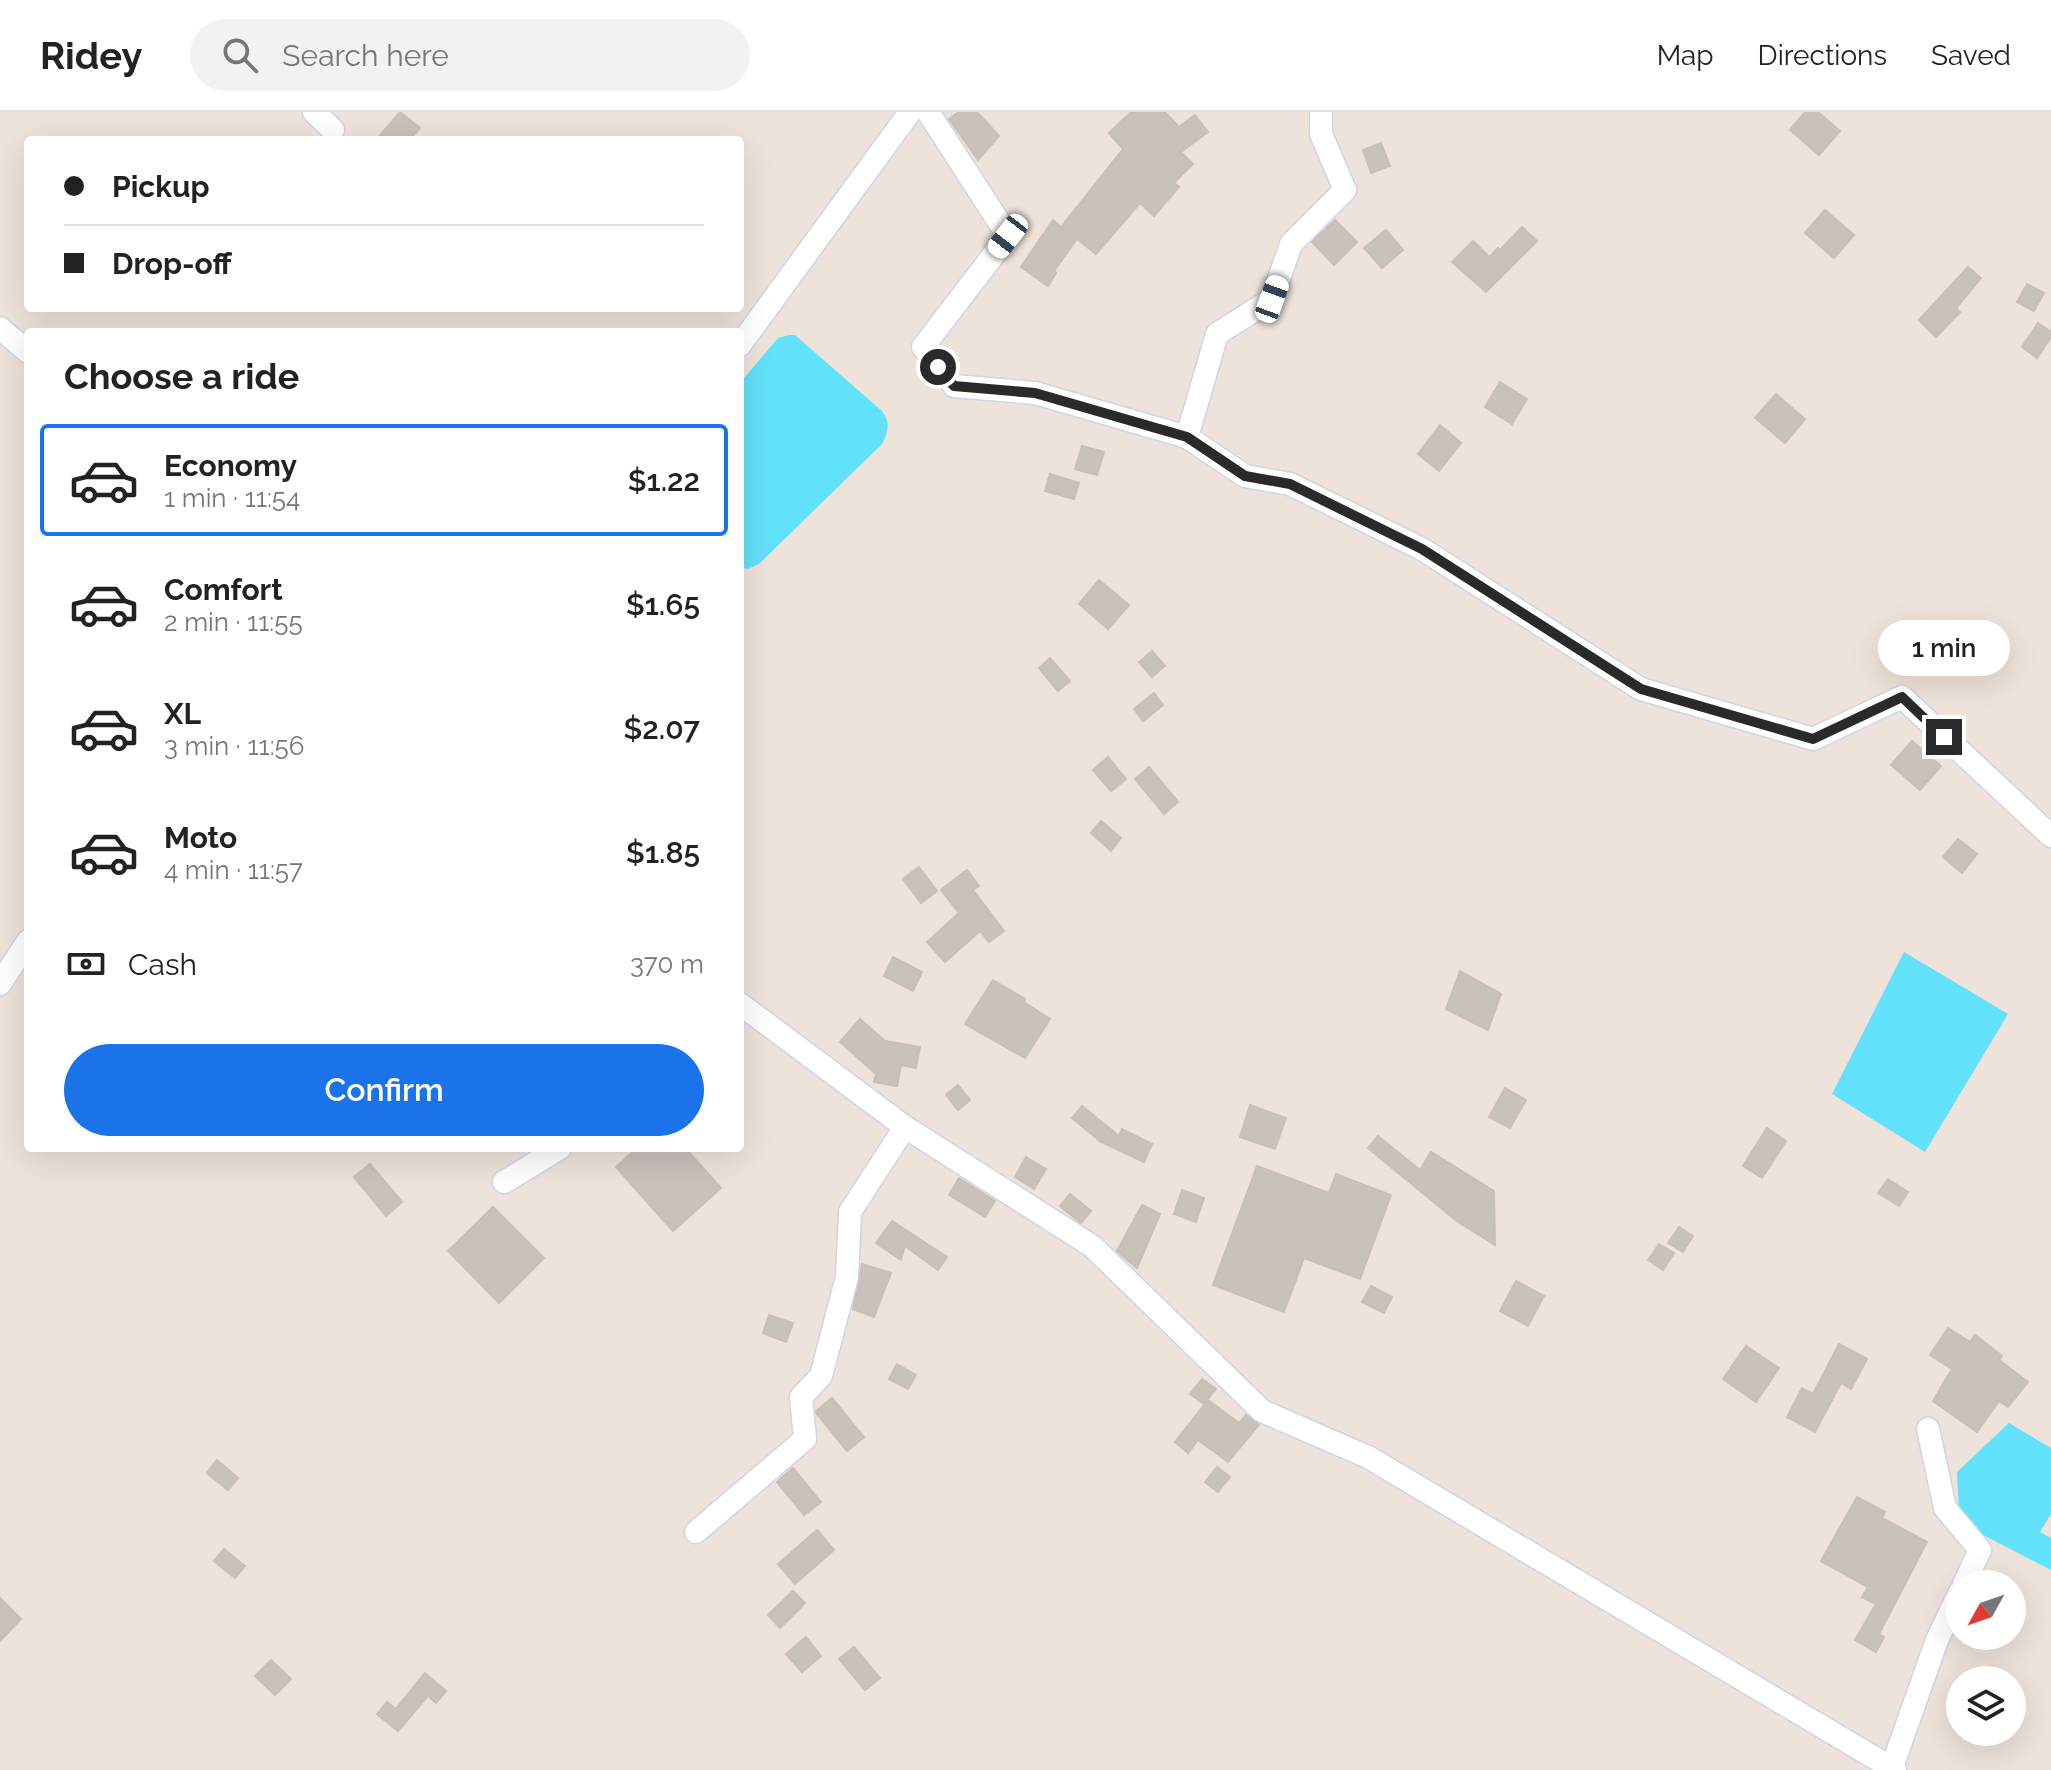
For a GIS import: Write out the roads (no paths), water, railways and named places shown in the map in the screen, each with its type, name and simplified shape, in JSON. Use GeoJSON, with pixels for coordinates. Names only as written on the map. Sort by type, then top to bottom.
{"type":"FeatureCollection","features":[{"type":"Feature","properties":{"kind":"street"},"geometry":{"type":"LineString","coordinates":[[314,112],[333,130]]}},
{"type":"Feature","properties":{"kind":"street"},"geometry":{"type":"LineString","coordinates":[[744,340],[910,112]]}},
{"type":"Feature","properties":{"kind":"street"},"geometry":{"type":"LineString","coordinates":[[928,112],[1008,236],[923,347],[954,386],[1035,393],[1187,437],[1245,476],[1290,484],[1422,549],[1641,689],[1813,739],[1902,697],[2051,836]]}},
{"type":"Feature","properties":{"kind":"street"},"geometry":{"type":"LineString","coordinates":[[1187,437],[1217,334],[1272,299],[1291,244],[1345,190],[1321,134],[1321,112]]}},
{"type":"Feature","properties":{"kind":"street"},"geometry":{"type":"LineString","coordinates":[[0,328],[24,349]]}},
{"type":"Feature","properties":{"kind":"street"},"geometry":{"type":"LineString","coordinates":[[0,984],[24,947]]}},
{"type":"Feature","properties":{"kind":"street"},"geometry":{"type":"LineString","coordinates":[[744,1010],[905,1127],[1092,1246],[1262,1411],[1368,1457],[1894,1768],[1946,1621]]}},
{"type":"Feature","properties":{"kind":"street"},"geometry":{"type":"LineString","coordinates":[[696,1532],[805,1439],[801,1397],[821,1376],[825,1362],[847,1277],[850,1212],[905,1127]]}},
{"type":"Feature","properties":{"kind":"street"},"geometry":{"type":"LineString","coordinates":[[504,1182],[553,1152]]}},
{"type":"Feature","properties":{"kind":"street"},"geometry":{"type":"LineString","coordinates":[[1928,1429],[1945,1508],[1980,1550],[1971,1570]]}},
{"type":"Feature","properties":{"kind":"water"},"geometry":{"type":"Polygon","coordinates":[[[795,335],[882,411],[888,424],[882,444],[759,564],[748,569],[744,568],[744,378],[778,338],[795,335]]]}},
{"type":"Feature","properties":{"kind":"water"},"geometry":{"type":"Polygon","coordinates":[[[1904,952],[2008,1014],[1925,1152],[1832,1094],[1904,952]]]}},
{"type":"Feature","properties":{"kind":"water"},"geometry":{"type":"Polygon","coordinates":[[[2009,1423],[2051,1448],[2051,1514],[2040,1532],[2051,1538],[2051,1570],[1985,1536],[1959,1517],[1957,1472],[2009,1423]]]}}]}
